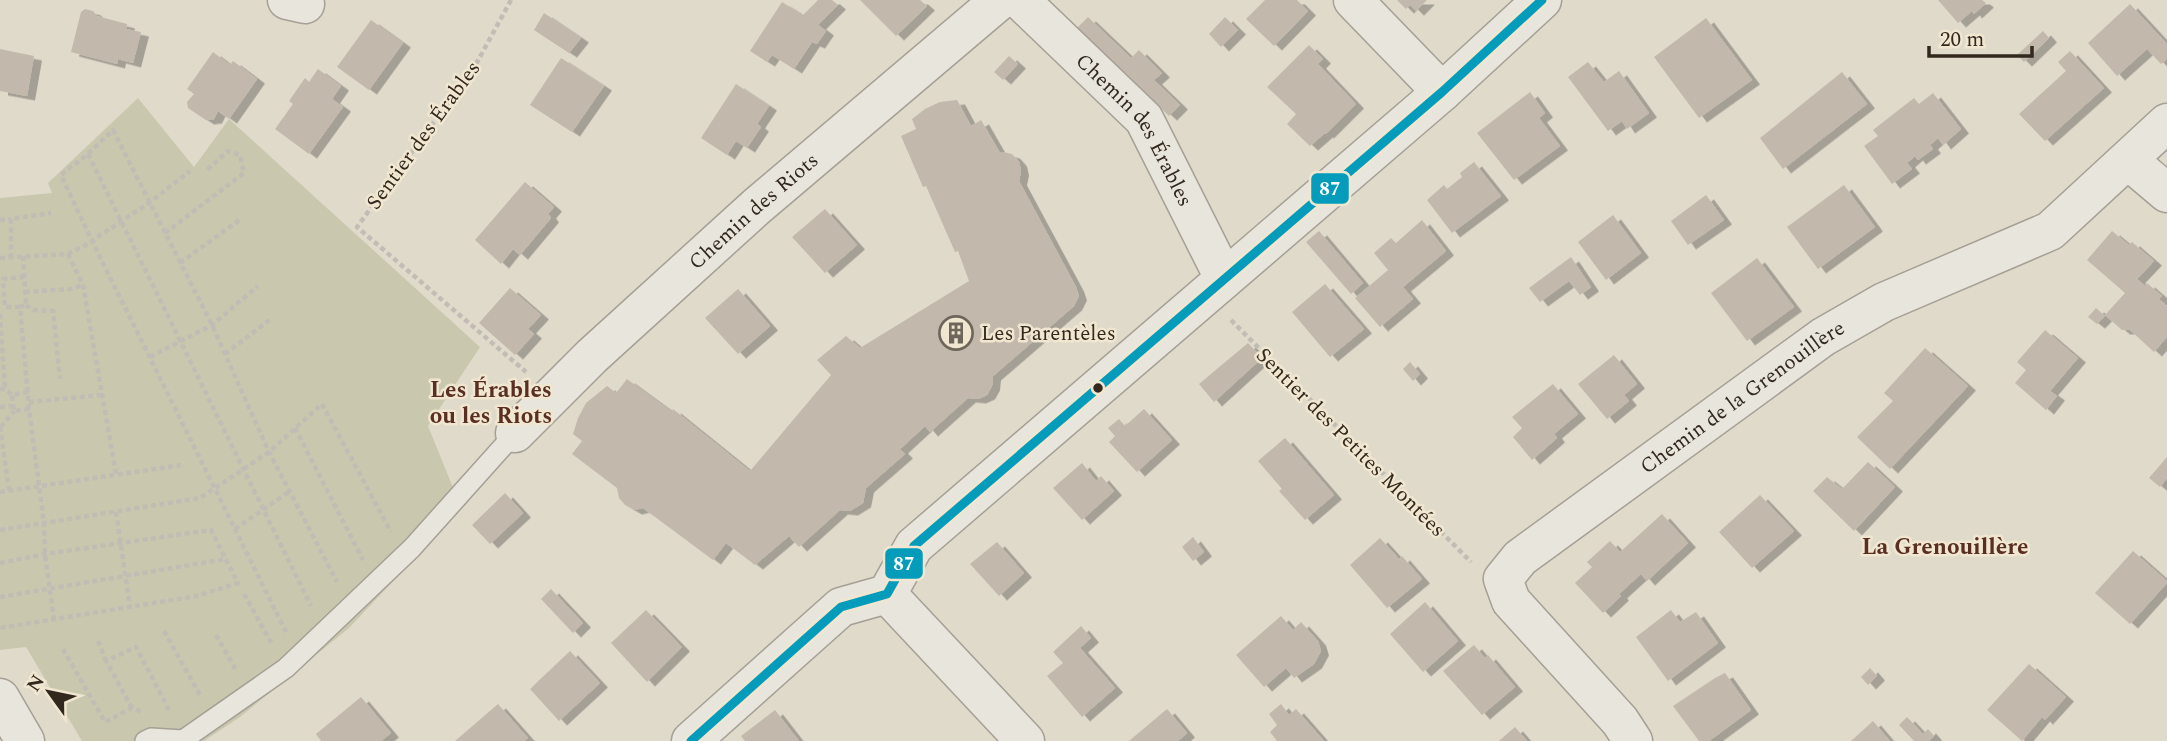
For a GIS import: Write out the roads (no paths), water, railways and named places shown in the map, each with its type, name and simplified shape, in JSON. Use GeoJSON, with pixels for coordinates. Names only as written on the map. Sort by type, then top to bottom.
{"type":"FeatureCollection","features":[{"type":"Feature","properties":{"kind":"street"},"geometry":{"type":"LineString","coordinates":[[1353,0],[1442,92]]}},
{"type":"Feature","properties":{"kind":"street"},"geometry":{"type":"LineString","coordinates":[[691,741],[841,607],[887,594],[914,546],[1442,92],[1542,0]]}},
{"type":"Feature","properties":{"kind":"street","name":"Chemin des Érables"},"geometry":{"type":"LineString","coordinates":[[1020,2],[1144,119],[1156,164],[1215,286]]}},
{"type":"Feature","properties":{"kind":"street","name":"Chemin des Riots"},"geometry":{"type":"LineString","coordinates":[[515,433],[601,347],[755,207],[1020,2]]}},
{"type":"Feature","properties":{"kind":"street","name":"Chemin de la Grenouillère"},"geometry":{"type":"LineString","coordinates":[[1633,741],[1619,720],[1511,601],[1503,579],[1520,558],[1823,337],[1884,302],[2050,231],[2167,123]]}},
{"type":"Feature","properties":{"kind":"street"},"geometry":{"type":"LineString","coordinates":[[2128,160],[2167,193]]}},
{"type":"Feature","properties":{"kind":"street"},"geometry":{"type":"LineString","coordinates":[[887,594],[1025,741]]}},
{"type":"Feature","properties":{"kind":"street"},"geometry":{"type":"LineString","coordinates":[[0,698],[15,731]]}},
{"type":"Feature","properties":{"kind":"lane"},"geometry":{"type":"LineString","coordinates":[[145,741],[152,738],[183,740],[286,668],[412,548],[515,433]]}},
{"type":"Feature","properties":{"kind":"place","name":"Les Parentèles"},"geometry":{"type":"Point","coordinates":[956,333]}},
{"type":"Feature","properties":{"kind":"district","name":"Les Érables ou les Riots"},"geometry":{"type":"Point","coordinates":[491,402]}},
{"type":"Feature","properties":{"kind":"district","name":"La Grenouillère"},"geometry":{"type":"Point","coordinates":[1945,546]}}]}
